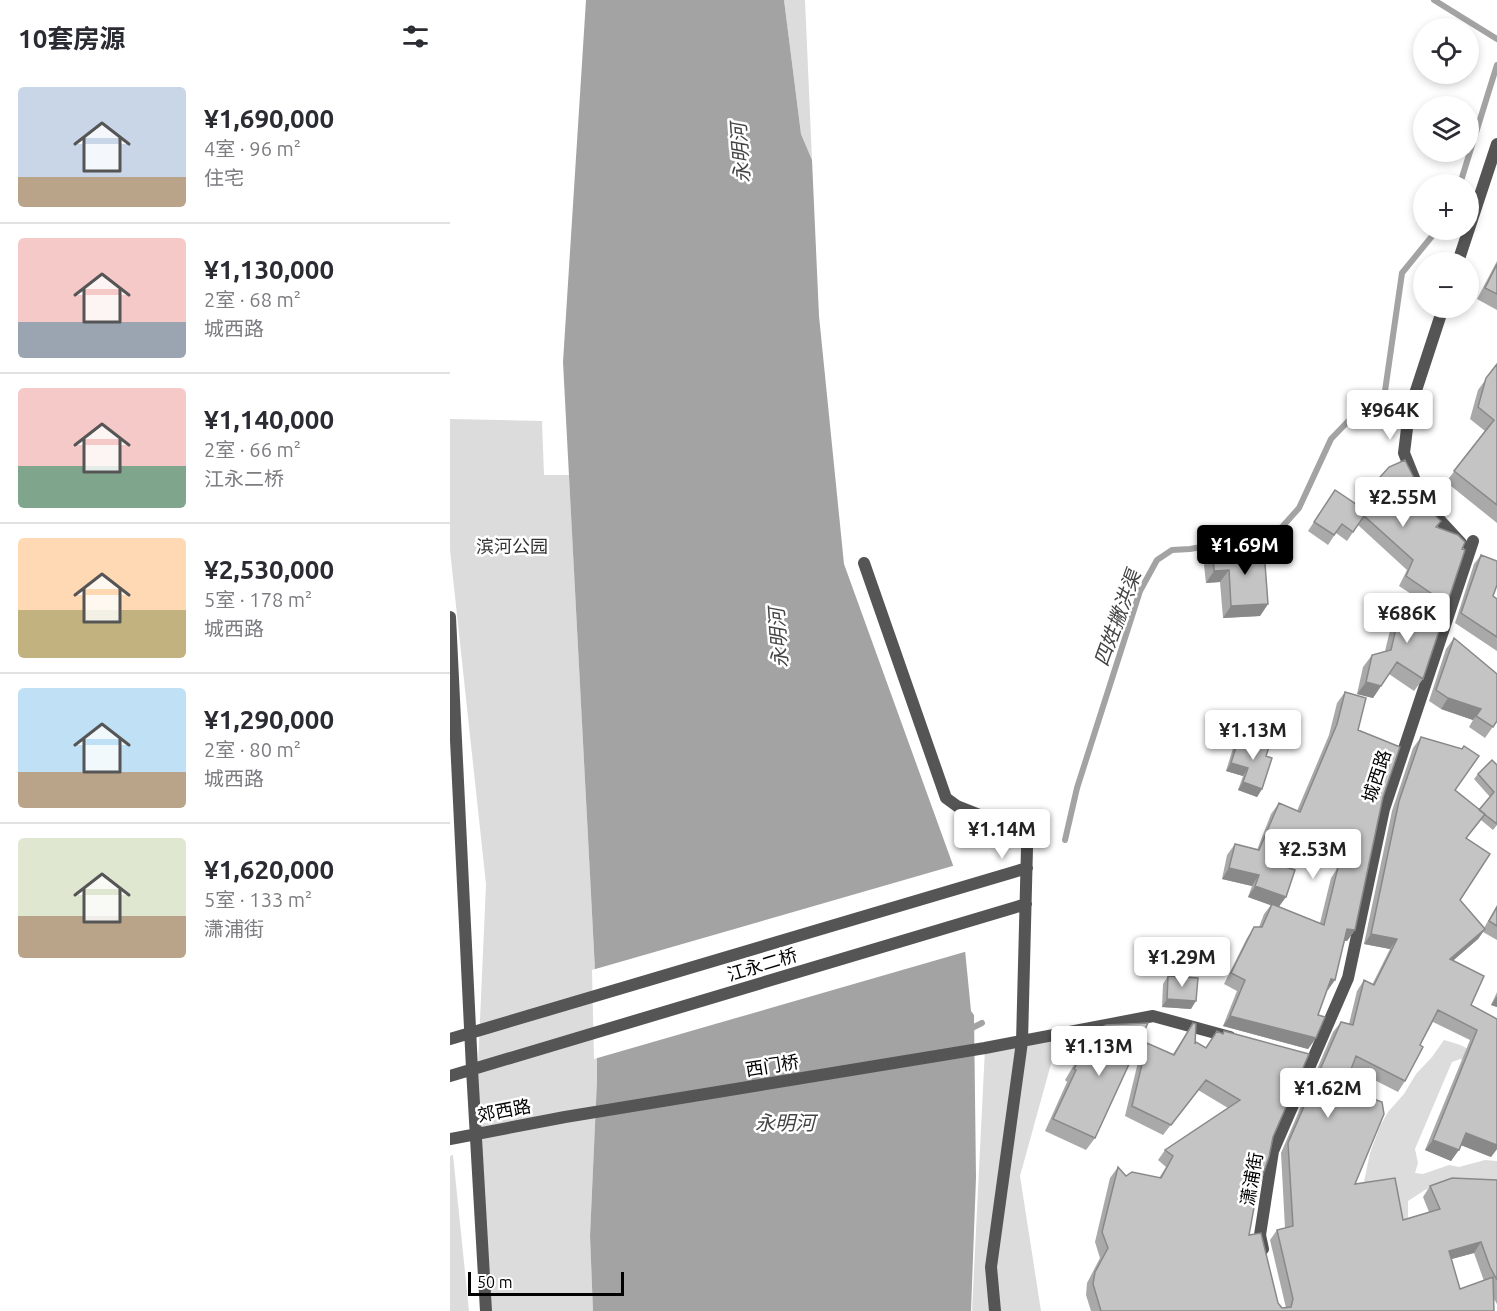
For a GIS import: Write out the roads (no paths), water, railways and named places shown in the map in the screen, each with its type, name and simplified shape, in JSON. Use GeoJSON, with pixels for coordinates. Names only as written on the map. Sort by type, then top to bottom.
{"type":"FeatureCollection","features":[{"type":"Feature","properties":{"kind":"street"},"geometry":{"type":"LineString","coordinates":[[1461,252],[1497,144]]}},
{"type":"Feature","properties":{"kind":"street"},"geometry":{"type":"LineString","coordinates":[[1357,403],[1409,412],[1440,318]]}},
{"type":"Feature","properties":{"kind":"street","name":"城西路"},"geometry":{"type":"LineString","coordinates":[[1307,1057],[1348,978],[1383,809],[1471,547],[1424,503],[1404,453],[1409,412]]}},
{"type":"Feature","properties":{"kind":"street"},"geometry":{"type":"LineString","coordinates":[[864,563],[946,798],[957,806],[1020,831],[1028,848],[1022,1042],[991,1267],[995,1311]]}},
{"type":"Feature","properties":{"kind":"street"},"geometry":{"type":"LineString","coordinates":[[450,617],[486,1311]]}},
{"type":"Feature","properties":{"kind":"street","name":"江永二桥"},"geometry":{"type":"LineString","coordinates":[[450,1039],[1027,868]]}},
{"type":"Feature","properties":{"kind":"street","name":"江永二桥"},"geometry":{"type":"LineString","coordinates":[[450,1076],[1026,904]]}},
{"type":"Feature","properties":{"kind":"street","name":"西门桥"},"geometry":{"type":"LineString","coordinates":[[565,1117],[1022,1042],[1153,1016],[1247,1041]]}},
{"type":"Feature","properties":{"kind":"street","name":"潇浦街"},"geometry":{"type":"LineString","coordinates":[[1265,1257],[1260,1235],[1273,1151],[1307,1057]]}},
{"type":"Feature","properties":{"kind":"street","name":"郊西路"},"geometry":{"type":"LineString","coordinates":[[450,1139],[565,1117]]}},
{"type":"Feature","properties":{"kind":"water","name":"永明河"},"geometry":{"type":"Polygon","coordinates":[[[586,0],[784,0],[801,134],[812,160],[819,316],[844,564],[958,879],[971,1011],[974,1015],[976,1178],[971,1311],[593,1311],[590,1236],[597,1080],[597,1008],[563,362],[586,0]]]}},
{"type":"Feature","properties":{"kind":"waterway","name":"四姓撇洪渠"},"geometry":{"type":"LineString","coordinates":[[1434,0],[1497,39]]}},
{"type":"Feature","properties":{"kind":"waterway","name":"四姓撇洪渠"},"geometry":{"type":"LineString","coordinates":[[1463,174],[1497,65]]}},
{"type":"Feature","properties":{"kind":"waterway","name":"四姓撇洪渠"},"geometry":{"type":"LineString","coordinates":[[1065,840],[1077,788],[1140,591],[1157,560],[1172,550],[1265,536],[1282,527],[1299,508],[1331,439],[1355,414],[1384,398],[1402,273],[1429,240]]}},
{"type":"Feature","properties":{"kind":"waterway"},"geometry":{"type":"LineString","coordinates":[[968,1030],[982,1023]]}},
{"type":"Feature","properties":{"kind":"park label","name":"滨河公园"},"geometry":{"type":"Point","coordinates":[512,546]}}]}
